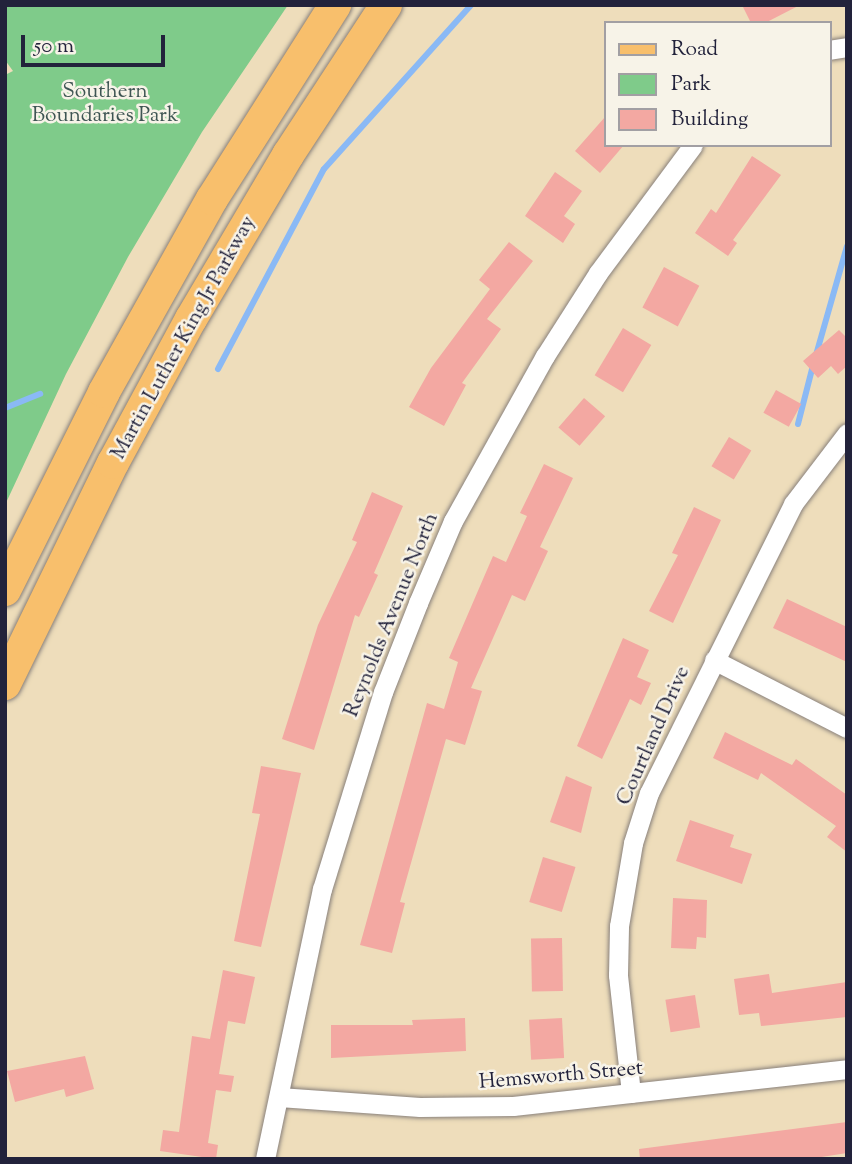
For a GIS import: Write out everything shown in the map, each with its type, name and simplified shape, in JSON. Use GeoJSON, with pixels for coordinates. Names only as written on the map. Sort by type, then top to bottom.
{"type":"FeatureCollection","features":[{"type":"Feature","properties":{"kind":"main road","name":"Martin Luther King Jr Parkway"},"geometry":{"type":"LineString","coordinates":[[5,590],[104,392],[212,199],[335,5]]}},
{"type":"Feature","properties":{"kind":"main road","name":"Martin Luther King Jr Parkway"},"geometry":{"type":"LineString","coordinates":[[5,684],[113,463],[191,319],[288,155],[386,5]]}},
{"type":"Feature","properties":{"kind":"street","name":"Reynolds Avenue North"},"geometry":{"type":"LineString","coordinates":[[265,1159],[323,890],[383,692],[448,533],[545,356],[598,273],[692,147]]}},
{"type":"Feature","properties":{"kind":"street","name":"Courtland Drive"},"geometry":{"type":"LineString","coordinates":[[631,1093],[618,975],[624,888],[649,793],[793,503],[847,433]]}},
{"type":"Feature","properties":{"kind":"street"},"geometry":{"type":"LineString","coordinates":[[714,660],[847,728]]}},
{"type":"Feature","properties":{"kind":"street","name":"Hemsworth Street"},"geometry":{"type":"LineString","coordinates":[[279,1097],[466,1107],[631,1093],[847,1069]]}},
{"type":"Feature","properties":{"kind":"green space","name":"Southern Boundaries Park"},"geometry":{"type":"Polygon","coordinates":[[[5,5],[288,5],[202,132],[128,257],[66,374],[5,505],[5,75],[13,71],[5,60],[5,5]]]}},
{"type":"Feature","properties":{"kind":"building"},"geometry":{"type":"Polygon","coordinates":[[[742,5],[800,5],[769,21],[750,21],[742,5]]]}},
{"type":"Feature","properties":{"kind":"building"},"geometry":{"type":"Polygon","coordinates":[[[604,118],[604,147],[622,147],[600,173],[575,151],[604,118]]]}},
{"type":"Feature","properties":{"kind":"building"},"geometry":{"type":"Polygon","coordinates":[[[752,156],[781,175],[733,240],[737,243],[728,256],[695,233],[711,209],[716,213],[752,156]]]}},
{"type":"Feature","properties":{"kind":"building"},"geometry":{"type":"Polygon","coordinates":[[[555,172],[582,191],[564,216],[575,224],[563,243],[525,216],[555,172]]]}},
{"type":"Feature","properties":{"kind":"building"},"geometry":{"type":"Polygon","coordinates":[[[509,242],[533,261],[487,319],[501,329],[462,383],[466,385],[444,426],[409,407],[431,368],[490,289],[479,280],[509,242]]]}},
{"type":"Feature","properties":{"kind":"building"},"geometry":{"type":"Polygon","coordinates":[[[664,267],[699,286],[678,326],[642,308],[664,267]]]}},
{"type":"Feature","properties":{"kind":"building"},"geometry":{"type":"Polygon","coordinates":[[[623,328],[651,345],[623,392],[595,375],[623,328]]]}},
{"type":"Feature","properties":{"kind":"building"},"geometry":{"type":"Polygon","coordinates":[[[839,330],[847,338],[847,366],[838,374],[831,366],[818,378],[803,361],[839,330]]]}},
{"type":"Feature","properties":{"kind":"building"},"geometry":{"type":"Polygon","coordinates":[[[776,390],[801,404],[789,427],[763,413],[776,390]]]}},
{"type":"Feature","properties":{"kind":"building"},"geometry":{"type":"Polygon","coordinates":[[[584,398],[605,416],[580,446],[558,427],[584,398]]]}},
{"type":"Feature","properties":{"kind":"building"},"geometry":{"type":"Polygon","coordinates":[[[729,437],[751,450],[734,480],[711,466],[729,437]]]}},
{"type":"Feature","properties":{"kind":"building"},"geometry":{"type":"Polygon","coordinates":[[[544,464],[573,478],[540,547],[548,551],[525,601],[512,595],[471,688],[482,691],[465,745],[446,739],[400,902],[405,903],[392,953],[360,945],[427,703],[444,709],[458,662],[449,658],[493,556],[506,562],[527,516],[520,513],[544,464]]]}},
{"type":"Feature","properties":{"kind":"building"},"geometry":{"type":"Polygon","coordinates":[[[372,492],[403,506],[374,573],[378,575],[359,617],[355,615],[314,750],[282,739],[318,625],[357,542],[352,540],[372,492]]]}},
{"type":"Feature","properties":{"kind":"building"},"geometry":{"type":"Polygon","coordinates":[[[694,507],[721,520],[673,623],[649,611],[678,555],[672,553],[694,507]]]}},
{"type":"Feature","properties":{"kind":"building"},"geometry":{"type":"Polygon","coordinates":[[[787,599],[847,627],[847,662],[773,628],[787,599]]]}},
{"type":"Feature","properties":{"kind":"building"},"geometry":{"type":"Polygon","coordinates":[[[623,638],[649,650],[637,677],[651,683],[641,705],[630,699],[602,759],[577,746],[623,638]]]}},
{"type":"Feature","properties":{"kind":"building"},"geometry":{"type":"Polygon","coordinates":[[[725,732],[792,765],[796,759],[847,795],[847,852],[827,837],[836,826],[761,773],[758,780],[713,758],[725,732]]]}},
{"type":"Feature","properties":{"kind":"building"},"geometry":{"type":"Polygon","coordinates":[[[261,766],[301,773],[261,947],[234,941],[260,814],[252,813],[261,766]]]}},
{"type":"Feature","properties":{"kind":"building"},"geometry":{"type":"Polygon","coordinates":[[[566,776],[592,787],[581,833],[550,822],[566,776]]]}},
{"type":"Feature","properties":{"kind":"building"},"geometry":{"type":"Polygon","coordinates":[[[690,820],[734,835],[730,847],[752,854],[742,884],[676,861],[690,820]]]}},
{"type":"Feature","properties":{"kind":"building"},"geometry":{"type":"Polygon","coordinates":[[[543,857],[576,867],[562,912],[529,902],[543,857]]]}},
{"type":"Feature","properties":{"kind":"building"},"geometry":{"type":"Polygon","coordinates":[[[673,898],[707,900],[706,938],[697,937],[696,949],[671,948],[673,898]]]}},
{"type":"Feature","properties":{"kind":"building"},"geometry":{"type":"Polygon","coordinates":[[[562,938],[563,991],[532,992],[531,939],[562,938]]]}},
{"type":"Feature","properties":{"kind":"building"},"geometry":{"type":"Polygon","coordinates":[[[223,970],[255,977],[245,1024],[228,1021],[219,1074],[234,1076],[231,1092],[216,1090],[208,1143],[218,1145],[216,1159],[160,1151],[163,1130],[179,1132],[192,1036],[210,1039],[223,970]]]}},
{"type":"Feature","properties":{"kind":"building"},"geometry":{"type":"Polygon","coordinates":[[[769,974],[772,993],[847,982],[847,1017],[761,1026],[759,1013],[739,1015],[734,979],[769,974]]]}},
{"type":"Feature","properties":{"kind":"building"},"geometry":{"type":"Polygon","coordinates":[[[695,995],[700,1028],[671,1032],[665,1000],[695,995]]]}},
{"type":"Feature","properties":{"kind":"building"},"geometry":{"type":"Polygon","coordinates":[[[465,1018],[466,1051],[331,1058],[331,1025],[413,1025],[412,1020],[465,1018]]]}},
{"type":"Feature","properties":{"kind":"building"},"geometry":{"type":"Polygon","coordinates":[[[562,1018],[564,1058],[531,1060],[529,1020],[562,1018]]]}},
{"type":"Feature","properties":{"kind":"building"},"geometry":{"type":"Polygon","coordinates":[[[85,1056],[94,1089],[66,1097],[64,1089],[15,1102],[7,1071],[85,1056]]]}},
{"type":"Feature","properties":{"kind":"building"},"geometry":{"type":"Polygon","coordinates":[[[847,1122],[847,1153],[809,1159],[640,1159],[639,1149],[847,1122]]]}},
{"type":"Feature","properties":{"kind":"waterway"},"geometry":{"type":"LineString","coordinates":[[218,369],[324,169],[471,5]]}},
{"type":"Feature","properties":{"kind":"waterway"},"geometry":{"type":"LineString","coordinates":[[816,355],[847,246]]}},
{"type":"Feature","properties":{"kind":"waterway"},"geometry":{"type":"LineString","coordinates":[[798,424],[813,365]]}},
{"type":"Feature","properties":{"kind":"waterway"},"geometry":{"type":"LineString","coordinates":[[5,408],[40,394]]}}]}
